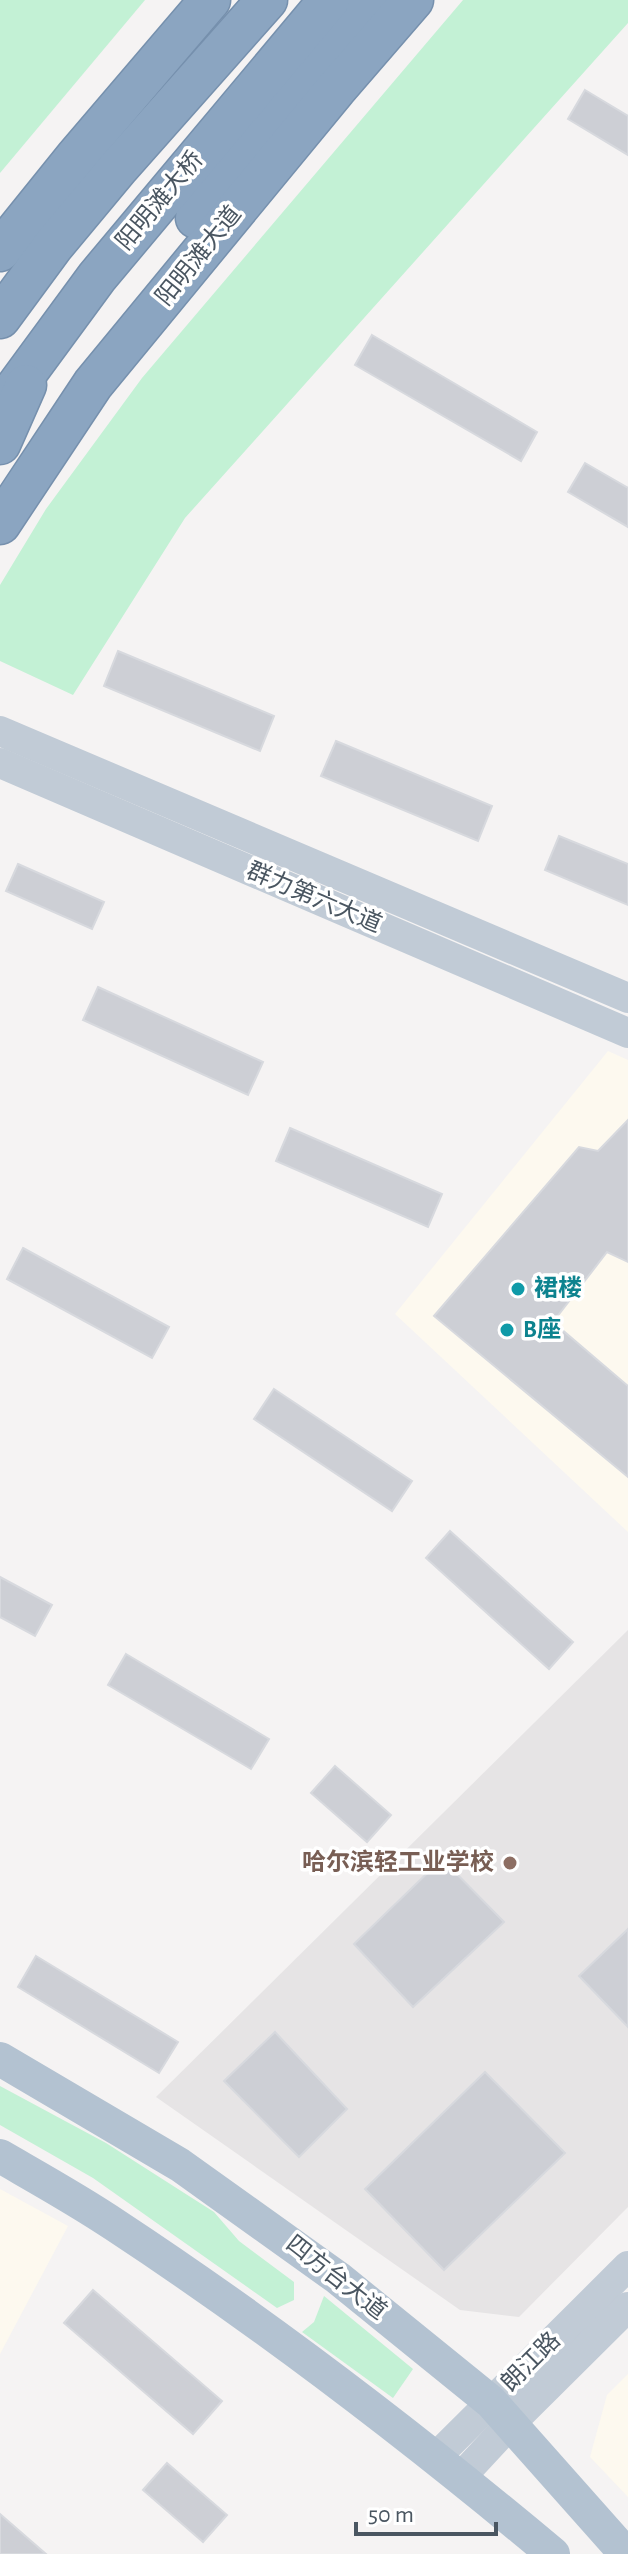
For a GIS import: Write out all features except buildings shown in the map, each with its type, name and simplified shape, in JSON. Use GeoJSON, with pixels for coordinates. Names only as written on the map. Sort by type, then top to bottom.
{"type":"FeatureCollection","features":[{"type":"Feature","properties":{"kind":"highway"},"geometry":{"type":"LineString","coordinates":[[0,217],[176,0]]}},
{"type":"Feature","properties":{"kind":"highway"},"geometry":{"type":"LineString","coordinates":[[0,251],[210,0]]}},
{"type":"Feature","properties":{"kind":"highway"},"geometry":{"type":"LineString","coordinates":[[232,38],[255,0]]}},
{"type":"Feature","properties":{"kind":"highway"},"geometry":{"type":"LineString","coordinates":[[2,314],[118,168],[267,0]]}},
{"type":"Feature","properties":{"kind":"highway","name":"阳明滩大桥"},"geometry":{"type":"LineString","coordinates":[[0,409],[97,277],[329,0]]}},
{"type":"Feature","properties":{"kind":"highway"},"geometry":{"type":"LineString","coordinates":[[276,63],[359,0]]}},
{"type":"Feature","properties":{"kind":"highway"},"geometry":{"type":"LineString","coordinates":[[0,485],[82,365],[312,68],[372,0]]}},
{"type":"Feature","properties":{"kind":"highway","name":"阳明滩大道"},"geometry":{"type":"LineString","coordinates":[[0,524],[93,384],[413,0]]}},
{"type":"Feature","properties":{"kind":"highway"},"geometry":{"type":"LineString","coordinates":[[0,444],[42,349]]}},
{"type":"Feature","properties":{"kind":"main road","name":"群力第六大道"},"geometry":{"type":"LineString","coordinates":[[0,731],[628,998]]}},
{"type":"Feature","properties":{"kind":"main road","name":"群力第六大道"},"geometry":{"type":"LineString","coordinates":[[0,763],[628,1033]]}},
{"type":"Feature","properties":{"kind":"main road","name":"四方台大道"},"geometry":{"type":"LineString","coordinates":[[0,2059],[180,2165],[338,2278],[501,2412],[626,2554]]}},
{"type":"Feature","properties":{"kind":"main road"},"geometry":{"type":"LineString","coordinates":[[0,2156],[112,2222],[209,2287],[447,2468],[553,2554]]}},
{"type":"Feature","properties":{"kind":"main road","name":"朗江路"},"geometry":{"type":"LineString","coordinates":[[447,2468],[501,2412],[628,2266]]}},
{"type":"Feature","properties":{"kind":"main road","name":"朗江路"},"geometry":{"type":"LineString","coordinates":[[501,2412],[628,2307]]}},
{"type":"Feature","properties":{"kind":"shaded area"},"geometry":{"type":"Polygon","coordinates":[[[608,1051],[628,1060],[628,1532],[395,1314],[608,1051]]]}},
{"type":"Feature","properties":{"kind":"shaded area","name":"哈尔滨轻工业学校"},"geometry":{"type":"Polygon","coordinates":[[[628,1630],[628,2207],[519,2317],[460,2310],[156,2097],[628,1630]]]}},
{"type":"Feature","properties":{"kind":"shaded area"},"geometry":{"type":"Polygon","coordinates":[[[0,2189],[68,2226],[0,2354],[0,2189]]]}},
{"type":"Feature","properties":{"kind":"shaded area"},"geometry":{"type":"Polygon","coordinates":[[[628,2374],[628,2497],[590,2457],[607,2395],[628,2374]]]}},
{"type":"Feature","properties":{"kind":"green space"},"geometry":{"type":"Polygon","coordinates":[[[0,0],[145,0],[0,173],[0,0]]]}},
{"type":"Feature","properties":{"kind":"green space"},"geometry":{"type":"Polygon","coordinates":[[[463,0],[628,0],[628,23],[185,518],[73,695],[0,661],[0,585],[46,509],[142,378],[463,0]]]}},
{"type":"Feature","properties":{"kind":"green space"},"geometry":{"type":"Polygon","coordinates":[[[0,2086],[106,2143],[214,2212],[239,2241],[294,2282],[294,2300],[277,2308],[93,2178],[0,2125],[0,2086]]]}},
{"type":"Feature","properties":{"kind":"green space"},"geometry":{"type":"Polygon","coordinates":[[[324,2296],[413,2369],[393,2398],[302,2332],[314,2322],[324,2296]]]}},
{"type":"Feature","properties":{"kind":"place","name":"裙楼"},"geometry":{"type":"Point","coordinates":[518,1289]}},
{"type":"Feature","properties":{"kind":"place","name":"B座"},"geometry":{"type":"Point","coordinates":[507,1330]}},
{"type":"Feature","properties":{"kind":"place","name":"哈尔滨轻工业学校"},"geometry":{"type":"Point","coordinates":[510,1863]}}]}
